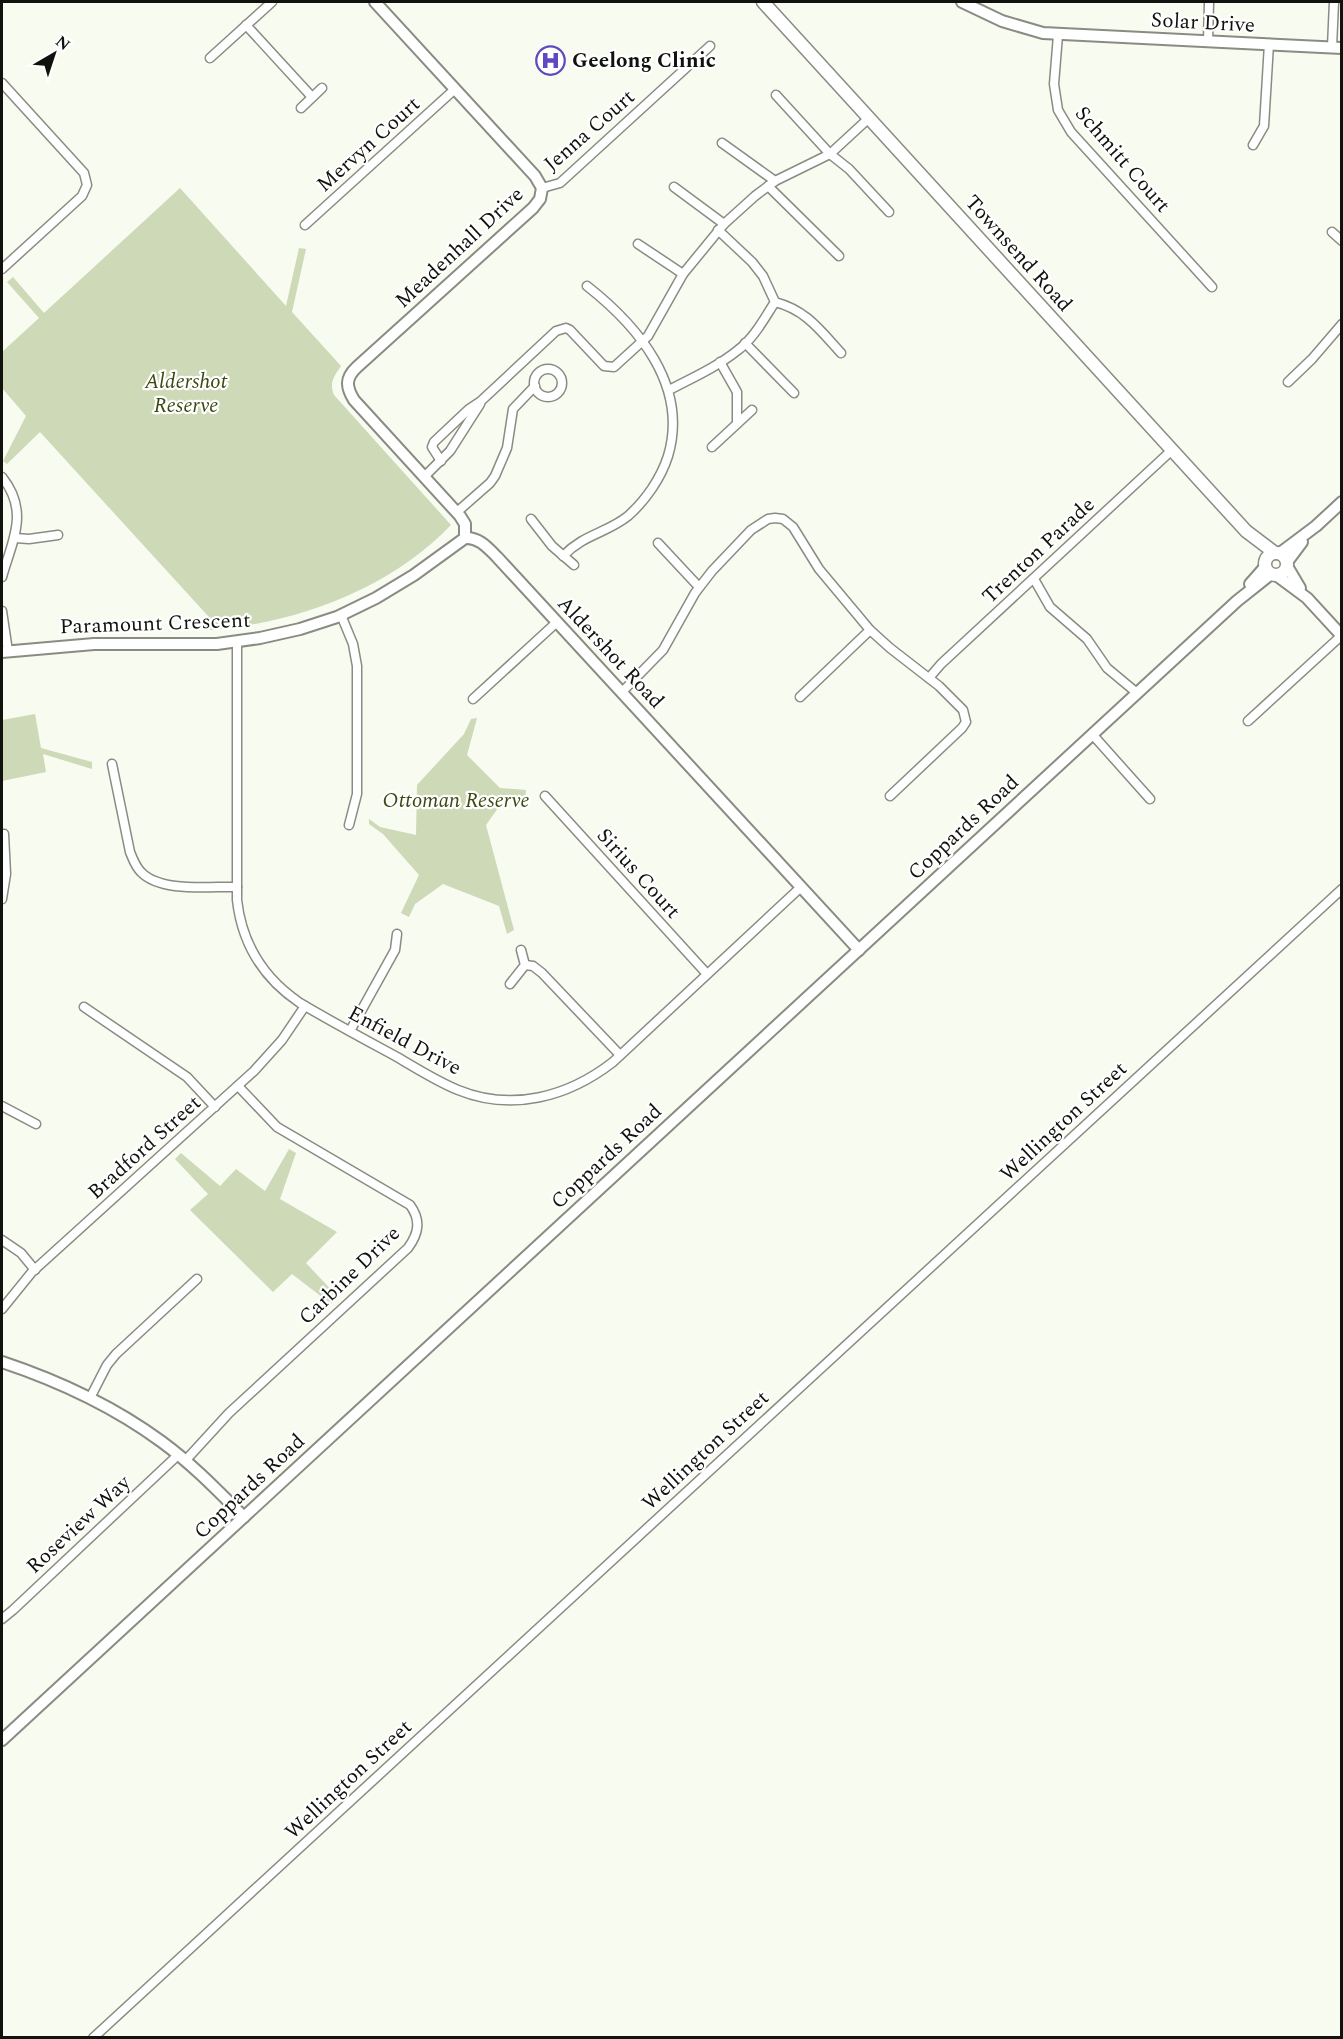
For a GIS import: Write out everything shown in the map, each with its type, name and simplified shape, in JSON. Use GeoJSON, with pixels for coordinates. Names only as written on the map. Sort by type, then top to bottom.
{"type":"FeatureCollection","features":[{"type":"Feature","properties":{"kind":"main road","name":"Townsend Road"},"geometry":{"type":"LineString","coordinates":[[768,3],[869,118],[1276,564]]}},
{"type":"Feature","properties":{"kind":"street"},"geometry":{"type":"LineString","coordinates":[[210,58],[272,2]]}},
{"type":"Feature","properties":{"kind":"street","name":"Meadenhall Drive"},"geometry":{"type":"LineString","coordinates":[[375,2],[535,176],[542,188],[540,199],[533,208],[353,371],[348,381],[348,391],[354,400],[424,477]]}},
{"type":"Feature","properties":{"kind":"street","name":"Solar Drive"},"geometry":{"type":"LineString","coordinates":[[962,2],[1002,21],[1034,31],[1058,35],[1337,48]]}},
{"type":"Feature","properties":{"kind":"street"},"geometry":{"type":"LineString","coordinates":[[1208,42],[1209,2]]}},
{"type":"Feature","properties":{"kind":"street"},"geometry":{"type":"LineString","coordinates":[[1334,2],[1337,48]]}},
{"type":"Feature","properties":{"kind":"street"},"geometry":{"type":"LineString","coordinates":[[246,25],[312,97]]}},
{"type":"Feature","properties":{"kind":"street","name":"Schmitt Court"},"geometry":{"type":"LineString","coordinates":[[1058,35],[1054,84],[1058,110],[1071,132],[1212,287]]}},
{"type":"Feature","properties":{"kind":"street"},"geometry":{"type":"LineString","coordinates":[[1253,145],[1264,126],[1269,44]]}},
{"type":"Feature","properties":{"kind":"street","name":"Jenna Court"},"geometry":{"type":"LineString","coordinates":[[542,188],[560,183],[710,46]]}},
{"type":"Feature","properties":{"kind":"street"},"geometry":{"type":"LineString","coordinates":[[2,83],[84,173],[87,185],[82,196],[2,270]]}},
{"type":"Feature","properties":{"kind":"street"},"geometry":{"type":"LineString","coordinates":[[301,108],[322,88]]}},
{"type":"Feature","properties":{"kind":"street","name":"Mervyn Court"},"geometry":{"type":"LineString","coordinates":[[305,225],[454,89]]}},
{"type":"Feature","properties":{"kind":"street"},"geometry":{"type":"LineString","coordinates":[[776,95],[830,154],[849,169],[889,212]]}},
{"type":"Feature","properties":{"kind":"street"},"geometry":{"type":"LineString","coordinates":[[441,461],[433,451],[432,444],[556,331],[566,328],[574,333],[599,362],[609,368],[624,360],[643,342],[683,274],[721,227],[771,184],[830,154],[869,118]]}},
{"type":"Feature","properties":{"kind":"street"},"geometry":{"type":"LineString","coordinates":[[722,143],[771,184],[839,256]]}},
{"type":"Feature","properties":{"kind":"street"},"geometry":{"type":"LineString","coordinates":[[674,188],[721,227],[763,276],[775,302],[793,307],[811,321],[841,353]]}},
{"type":"Feature","properties":{"kind":"street"},"geometry":{"type":"LineString","coordinates":[[1332,232],[1341,241]]}},
{"type":"Feature","properties":{"kind":"street"},"geometry":{"type":"LineString","coordinates":[[638,244],[683,274]]}},
{"type":"Feature","properties":{"kind":"street"},"geometry":{"type":"LineString","coordinates":[[563,556],[580,541],[627,517],[657,482],[665,465],[673,431],[669,390],[658,367],[643,342],[621,314],[587,286]]}},
{"type":"Feature","properties":{"kind":"street"},"geometry":{"type":"LineString","coordinates":[[669,390],[720,362],[745,343],[759,328],[775,302]]}},
{"type":"Feature","properties":{"kind":"street"},"geometry":{"type":"LineString","coordinates":[[1288,382],[1340,328]]}},
{"type":"Feature","properties":{"kind":"street"},"geometry":{"type":"LineString","coordinates":[[745,343],[794,393]]}},
{"type":"Feature","properties":{"kind":"street"},"geometry":{"type":"LineString","coordinates":[[720,362],[737,392],[737,422]]}},
{"type":"Feature","properties":{"kind":"street"},"geometry":{"type":"LineString","coordinates":[[457,512],[495,476],[507,448],[513,409],[535,386]]}},
{"type":"Feature","properties":{"kind":"street"},"geometry":{"type":"LineString","coordinates":[[465,538],[464,521],[424,477],[454,446],[481,401]]}},
{"type":"Feature","properties":{"kind":"street"},"geometry":{"type":"LineString","coordinates":[[712,447],[752,410]]}},
{"type":"Feature","properties":{"kind":"street"},"geometry":{"type":"LineString","coordinates":[[457,421],[464,429]]}},
{"type":"Feature","properties":{"kind":"street","name":"Trenton Parade"},"geometry":{"type":"LineString","coordinates":[[929,678],[941,664],[1172,450]]}},
{"type":"Feature","properties":{"kind":"street"},"geometry":{"type":"LineString","coordinates":[[2,477],[12,496],[17,526],[2,578]]}},
{"type":"Feature","properties":{"kind":"street","name":"Coppards Road"},"geometry":{"type":"LineString","coordinates":[[2,1740],[1237,601],[1341,502]]}},
{"type":"Feature","properties":{"kind":"street"},"geometry":{"type":"LineString","coordinates":[[531,519],[552,546],[574,565]]}},
{"type":"Feature","properties":{"kind":"street"},"geometry":{"type":"LineString","coordinates":[[622,692],[663,650],[699,587],[751,530],[768,519],[783,519],[793,527],[829,582],[870,630],[929,678],[963,710],[966,722],[958,733],[890,796]]}},
{"type":"Feature","properties":{"kind":"street"},"geometry":{"type":"LineString","coordinates":[[15,538],[29,539],[58,535]]}},
{"type":"Feature","properties":{"kind":"street","name":"Paramount Crescent"},"geometry":{"type":"LineString","coordinates":[[5,652],[94,644],[192,645],[237,642],[300,629],[341,615],[414,575],[465,538]]}},
{"type":"Feature","properties":{"kind":"street","name":"Aldershot Road"},"geometry":{"type":"LineString","coordinates":[[465,538],[475,539],[488,548],[859,950]]}},
{"type":"Feature","properties":{"kind":"street"},"geometry":{"type":"LineString","coordinates":[[658,543],[699,587]]}},
{"type":"Feature","properties":{"kind":"street","name":"Townsend Road"},"geometry":{"type":"LineString","coordinates":[[1276,564],[1341,636]]}},
{"type":"Feature","properties":{"kind":"street"},"geometry":{"type":"LineString","coordinates":[[1034,579],[1050,607],[1087,639],[1107,668],[1137,693]]}},
{"type":"Feature","properties":{"kind":"street"},"geometry":{"type":"LineString","coordinates":[[2,611],[5,652]]}},
{"type":"Feature","properties":{"kind":"street"},"geometry":{"type":"LineString","coordinates":[[341,615],[353,644],[357,666],[357,794],[349,825]]}},
{"type":"Feature","properties":{"kind":"street"},"geometry":{"type":"LineString","coordinates":[[473,699],[557,622]]}},
{"type":"Feature","properties":{"kind":"street"},"geometry":{"type":"LineString","coordinates":[[800,697],[870,630]]}},
{"type":"Feature","properties":{"kind":"street"},"geometry":{"type":"LineString","coordinates":[[1248,721],[1341,636]]}},
{"type":"Feature","properties":{"kind":"street","name":"Enfield Drive"},"geometry":{"type":"LineString","coordinates":[[237,642],[237,886],[239,913],[249,947],[258,963],[277,986],[305,1006],[458,1090],[489,1098],[530,1100],[582,1083],[600,1072],[620,1055],[801,887]]}},
{"type":"Feature","properties":{"kind":"street"},"geometry":{"type":"LineString","coordinates":[[1092,734],[1149,799]]}},
{"type":"Feature","properties":{"kind":"street"},"geometry":{"type":"LineString","coordinates":[[112,764],[129,852],[135,865],[143,874],[154,881],[171,886],[237,886]]}},
{"type":"Feature","properties":{"kind":"street","name":"Sirius Court"},"geometry":{"type":"LineString","coordinates":[[545,796],[707,974]]}},
{"type":"Feature","properties":{"kind":"street"},"geometry":{"type":"LineString","coordinates":[[2,899],[6,874],[4,834]]}},
{"type":"Feature","properties":{"kind":"street","name":"Wellington Street"},"geometry":{"type":"LineString","coordinates":[[93,2037],[1341,889]]}},
{"type":"Feature","properties":{"kind":"street"},"geometry":{"type":"LineString","coordinates":[[350,1031],[395,950],[397,934]]}},
{"type":"Feature","properties":{"kind":"street"},"geometry":{"type":"LineString","coordinates":[[521,951],[525,965]]}},
{"type":"Feature","properties":{"kind":"street"},"geometry":{"type":"LineString","coordinates":[[510,984],[525,965]]}},
{"type":"Feature","properties":{"kind":"street"},"geometry":{"type":"LineString","coordinates":[[525,965],[533,966],[542,973],[620,1055]]}},
{"type":"Feature","properties":{"kind":"street","name":"Bradford Street"},"geometry":{"type":"LineString","coordinates":[[2,1309],[17,1288],[35,1270],[269,1056],[305,1006]]}},
{"type":"Feature","properties":{"kind":"street"},"geometry":{"type":"LineString","coordinates":[[84,1007],[187,1077],[214,1107]]}},
{"type":"Feature","properties":{"kind":"street","name":"Carbine Drive"},"geometry":{"type":"LineString","coordinates":[[182,1458],[408,1248],[418,1229],[415,1212],[410,1205],[277,1127],[238,1086]]}},
{"type":"Feature","properties":{"kind":"street"},"geometry":{"type":"LineString","coordinates":[[2,1106],[36,1124]]}},
{"type":"Feature","properties":{"kind":"street"},"geometry":{"type":"LineString","coordinates":[[2,1240],[21,1253],[35,1270]]}},
{"type":"Feature","properties":{"kind":"street"},"geometry":{"type":"LineString","coordinates":[[90,1398],[107,1365],[116,1354],[197,1279]]}},
{"type":"Feature","properties":{"kind":"street"},"geometry":{"type":"LineString","coordinates":[[2,1362],[36,1373],[90,1398],[145,1431],[182,1458],[244,1517]]}},
{"type":"Feature","properties":{"kind":"street","name":"Roseview Way"},"geometry":{"type":"LineString","coordinates":[[2,1618],[182,1458]]}},
{"type":"Feature","properties":{"kind":"green space","name":"Aldershot Reserve"},"geometry":{"type":"Polygon","coordinates":[[[180,188],[286,306],[299,248],[306,249],[292,312],[341,366],[333,380],[334,395],[451,525],[427,548],[400,567],[371,585],[340,599],[276,620],[210,630],[208,616],[40,432],[7,464],[3,461],[26,416],[2,388],[2,352],[39,318],[7,282],[13,277],[44,313],[180,188]]]}},
{"type":"Feature","properties":{"kind":"green space"},"geometry":{"type":"Polygon","coordinates":[[[35,714],[41,748],[92,762],[92,769],[43,754],[46,772],[2,781],[2,720],[35,714]]]}},
{"type":"Feature","properties":{"kind":"green space","name":"Ottoman Reserve"},"geometry":{"type":"Polygon","coordinates":[[[477,718],[467,755],[500,788],[526,790],[525,799],[503,801],[486,825],[514,930],[507,934],[499,906],[443,884],[415,904],[409,917],[401,913],[419,875],[383,834],[369,824],[369,819],[380,827],[416,835],[417,785],[464,734],[471,719],[477,718]]]}},
{"type":"Feature","properties":{"kind":"green space"},"geometry":{"type":"Polygon","coordinates":[[[289,1149],[296,1153],[280,1199],[337,1232],[306,1263],[338,1297],[331,1304],[292,1274],[273,1292],[190,1210],[208,1194],[175,1159],[181,1153],[220,1186],[236,1169],[265,1191],[289,1149]]]}},
{"type":"Feature","properties":{"kind":"place","name":"Geelong Clinic"},"geometry":{"type":"Point","coordinates":[551,60]}}]}
